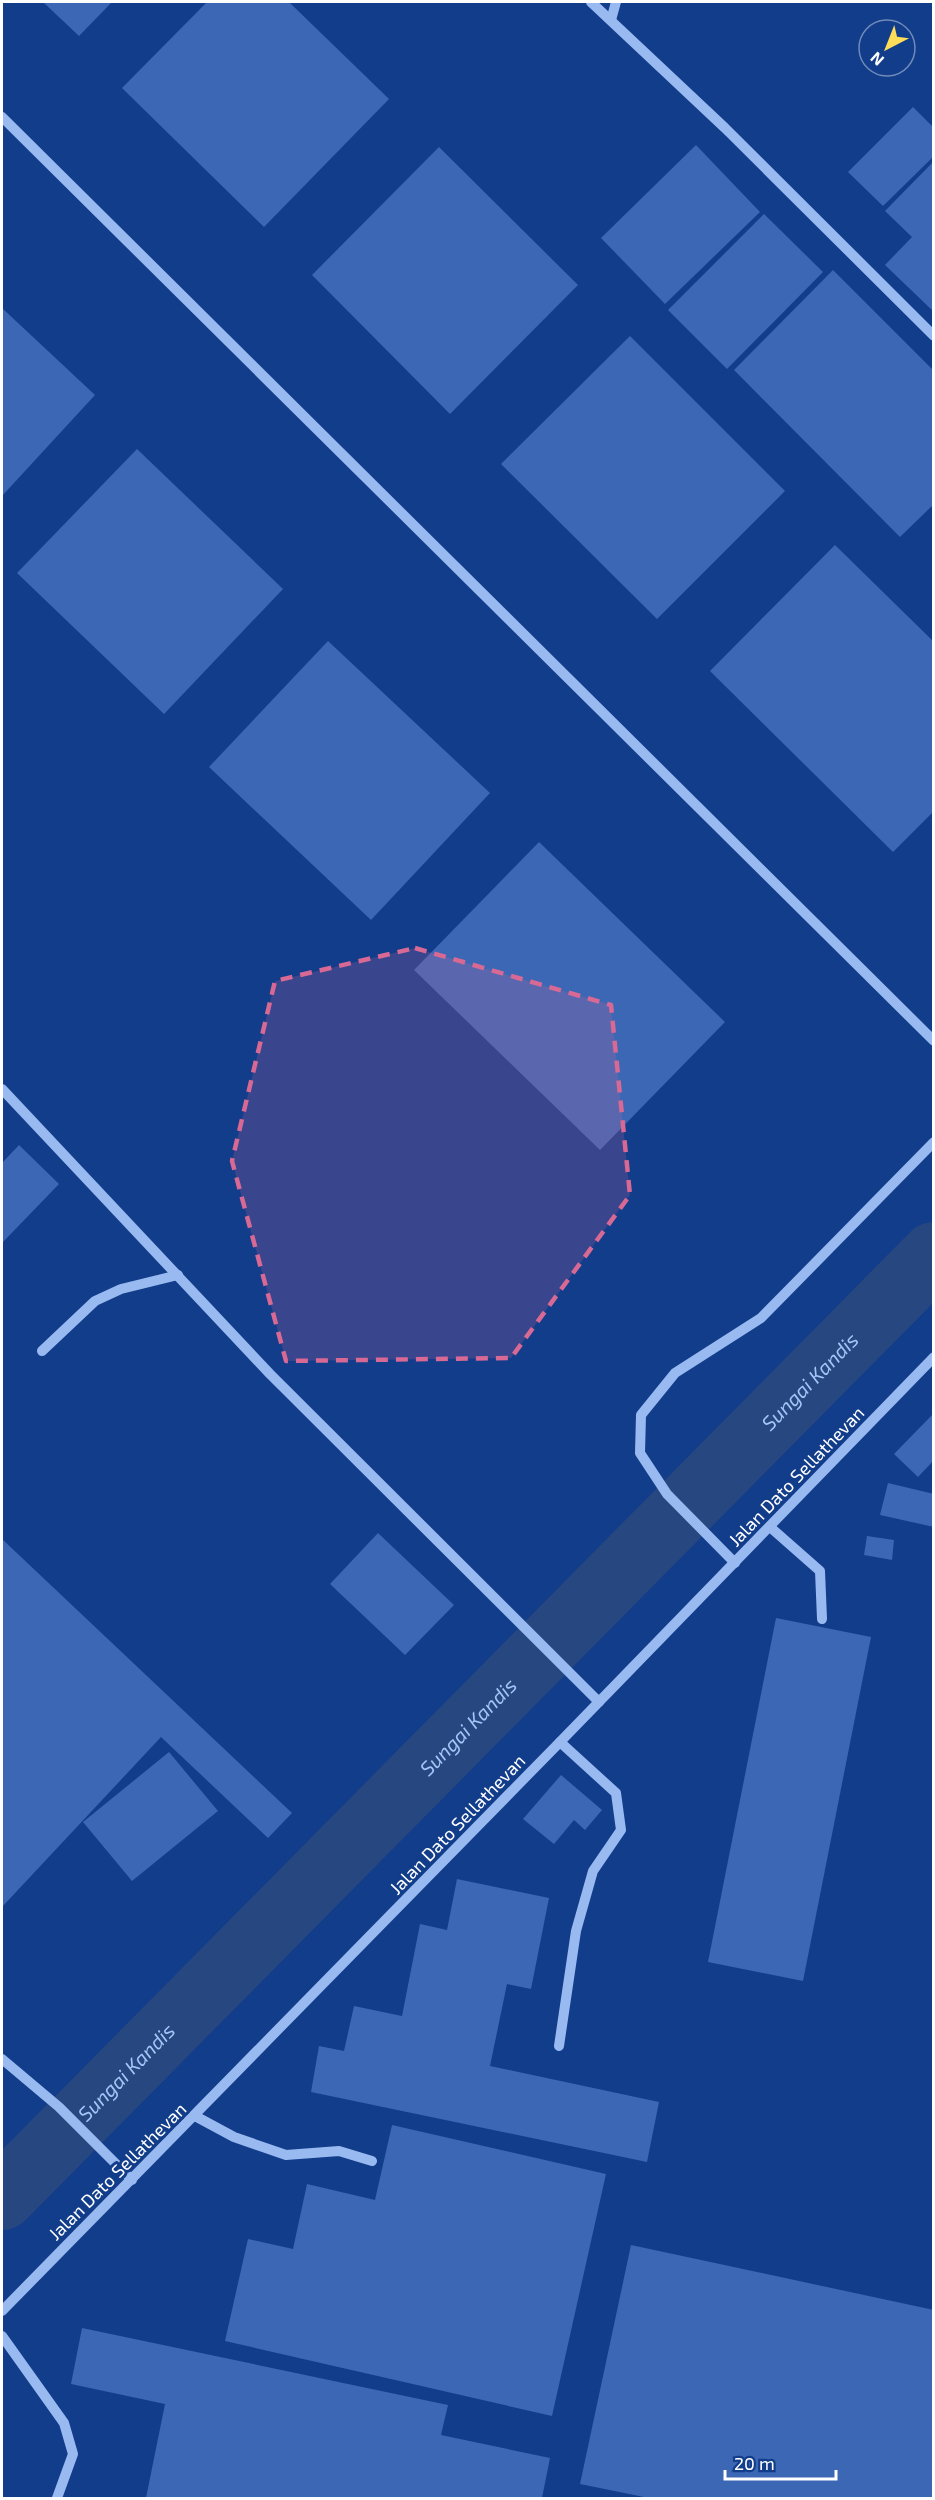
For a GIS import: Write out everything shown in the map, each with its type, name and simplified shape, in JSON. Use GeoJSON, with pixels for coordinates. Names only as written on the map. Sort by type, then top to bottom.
{"type":"FeatureCollection","features":[{"type":"Feature","properties":{"kind":"street"},"geometry":{"type":"LineString","coordinates":[[591,2],[725,128],[933,336]]}},
{"type":"Feature","properties":{"kind":"street"},"geometry":{"type":"LineString","coordinates":[[610,20],[616,2]]}},
{"type":"Feature","properties":{"kind":"street"},"geometry":{"type":"LineString","coordinates":[[2,117],[933,1041]]}},
{"type":"Feature","properties":{"kind":"street"},"geometry":{"type":"LineString","coordinates":[[2,1089],[270,1374],[599,1702]]}},
{"type":"Feature","properties":{"kind":"street"},"geometry":{"type":"LineString","coordinates":[[735,1563],[673,1500],[640,1453],[641,1415],[675,1373],[761,1318],[933,1142]]}},
{"type":"Feature","properties":{"kind":"street"},"geometry":{"type":"LineString","coordinates":[[42,1351],[95,1301],[121,1288],[178,1275]]}},
{"type":"Feature","properties":{"kind":"street","name":"Jalan Dato Sellathevan"},"geometry":{"type":"LineString","coordinates":[[2,2311],[735,1563],[933,1357]]}},
{"type":"Feature","properties":{"kind":"street"},"geometry":{"type":"LineString","coordinates":[[770,1527],[820,1571],[822,1619]]}},
{"type":"Feature","properties":{"kind":"street"},"geometry":{"type":"LineString","coordinates":[[559,2046],[576,1930],[593,1871],[621,1830],[616,1793],[560,1742]]}},
{"type":"Feature","properties":{"kind":"street"},"geometry":{"type":"LineString","coordinates":[[2,2059],[69,2116],[132,2180]]}},
{"type":"Feature","properties":{"kind":"street"},"geometry":{"type":"LineString","coordinates":[[195,2116],[234,2137],[286,2155],[339,2151],[372,2161]]}},
{"type":"Feature","properties":{"kind":"street"},"geometry":{"type":"LineString","coordinates":[[2,2336],[64,2423],[73,2454],[57,2499]]}},
{"type":"Feature","properties":{"kind":"highlighted area"},"geometry":{"type":"Polygon","coordinates":[[[415,948],[611,1005],[630,1195],[511,1358],[286,1361],[232,1161],[275,981],[415,948]]]}},
{"type":"Feature","properties":{"kind":"building"},"geometry":{"type":"Polygon","coordinates":[[[43,2],[112,2],[79,36],[43,2]]]}},
{"type":"Feature","properties":{"kind":"building"},"geometry":{"type":"Polygon","coordinates":[[[207,2],[289,2],[389,99],[264,227],[122,88],[207,2]]]}},
{"type":"Feature","properties":{"kind":"building"},"geometry":{"type":"Polygon","coordinates":[[[913,107],[934,128],[934,156],[883,206],[848,172],[913,107]]]}},
{"type":"Feature","properties":{"kind":"building"},"geometry":{"type":"Polygon","coordinates":[[[696,145],[760,212],[665,304],[601,238],[696,145]]]}},
{"type":"Feature","properties":{"kind":"building"},"geometry":{"type":"Polygon","coordinates":[[[439,147],[578,285],[450,414],[312,275],[439,147]]]}},
{"type":"Feature","properties":{"kind":"building"},"geometry":{"type":"Polygon","coordinates":[[[934,161],[934,312],[885,265],[912,237],[885,211],[934,161]]]}},
{"type":"Feature","properties":{"kind":"building"},"geometry":{"type":"Polygon","coordinates":[[[764,214],[823,272],[727,369],[668,310],[764,214]]]}},
{"type":"Feature","properties":{"kind":"building"},"geometry":{"type":"Polygon","coordinates":[[[833,270],[934,371],[934,504],[900,537],[734,370],[833,270]]]}},
{"type":"Feature","properties":{"kind":"building"},"geometry":{"type":"Polygon","coordinates":[[[2,308],[95,395],[2,496],[2,308]]]}},
{"type":"Feature","properties":{"kind":"building"},"geometry":{"type":"Polygon","coordinates":[[[630,336],[785,491],[657,619],[501,464],[630,336]]]}},
{"type":"Feature","properties":{"kind":"building"},"geometry":{"type":"Polygon","coordinates":[[[137,449],[283,589],[164,714],[17,573],[137,449]]]}},
{"type":"Feature","properties":{"kind":"building"},"geometry":{"type":"Polygon","coordinates":[[[835,545],[934,642],[934,811],[893,852],[710,671],[835,545]]]}},
{"type":"Feature","properties":{"kind":"building"},"geometry":{"type":"Polygon","coordinates":[[[328,641],[490,793],[371,920],[209,767],[328,641]]]}},
{"type":"Feature","properties":{"kind":"building"},"geometry":{"type":"Polygon","coordinates":[[[539,842],[725,1022],[600,1150],[414,970],[539,842]]]}},
{"type":"Feature","properties":{"kind":"building"},"geometry":{"type":"Polygon","coordinates":[[[19,1145],[59,1184],[2,1243],[2,1163],[19,1145]]]}},
{"type":"Feature","properties":{"kind":"building"},"geometry":{"type":"Polygon","coordinates":[[[934,1413],[934,1460],[918,1477],[894,1454],[934,1413]]]}},
{"type":"Feature","properties":{"kind":"building"},"geometry":{"type":"Polygon","coordinates":[[[888,1483],[934,1494],[934,1527],[880,1515],[888,1483]]]}},
{"type":"Feature","properties":{"kind":"building"},"geometry":{"type":"Polygon","coordinates":[[[378,1533],[454,1605],[405,1655],[330,1584],[378,1533]]]}},
{"type":"Feature","properties":{"kind":"building"},"geometry":{"type":"Polygon","coordinates":[[[867,1536],[894,1540],[892,1560],[864,1555],[867,1536]]]}},
{"type":"Feature","properties":{"kind":"building"},"geometry":{"type":"Polygon","coordinates":[[[2,1539],[292,1813],[268,1838],[161,1737],[2,1907],[2,1539]]]}},
{"type":"Feature","properties":{"kind":"building"},"geometry":{"type":"Polygon","coordinates":[[[776,1618],[871,1637],[803,1981],[708,1962],[776,1618]]]}},
{"type":"Feature","properties":{"kind":"building"},"geometry":{"type":"Polygon","coordinates":[[[169,1752],[218,1811],[132,1881],[83,1822],[169,1752]]]}},
{"type":"Feature","properties":{"kind":"building"},"geometry":{"type":"Polygon","coordinates":[[[561,1775],[602,1810],[585,1830],[574,1820],[554,1844],[523,1819],[561,1775]]]}},
{"type":"Feature","properties":{"kind":"building"},"geometry":{"type":"Polygon","coordinates":[[[457,1879],[549,1898],[531,1989],[507,1984],[490,2066],[659,2102],[647,2162],[311,2092],[319,2046],[344,2051],[354,2006],[402,2016],[420,1924],[447,1930],[457,1879]]]}},
{"type":"Feature","properties":{"kind":"building"},"geometry":{"type":"Polygon","coordinates":[[[392,2125],[606,2174],[552,2416],[225,2341],[248,2239],[293,2249],[307,2184],[375,2200],[392,2125]]]}},
{"type":"Feature","properties":{"kind":"building"},"geometry":{"type":"Polygon","coordinates":[[[631,2245],[934,2310],[934,2498],[649,2498],[580,2484],[631,2245]]]}},
{"type":"Feature","properties":{"kind":"building"},"geometry":{"type":"Polygon","coordinates":[[[82,2328],[448,2405],[441,2435],[550,2458],[542,2498],[146,2498],[165,2404],[71,2384],[82,2328]]]}},
{"type":"Feature","properties":{"kind":"waterway","name":"Sungai Kandis"},"geometry":{"type":"LineString","coordinates":[[2,2197],[934,1255]]}}]}
